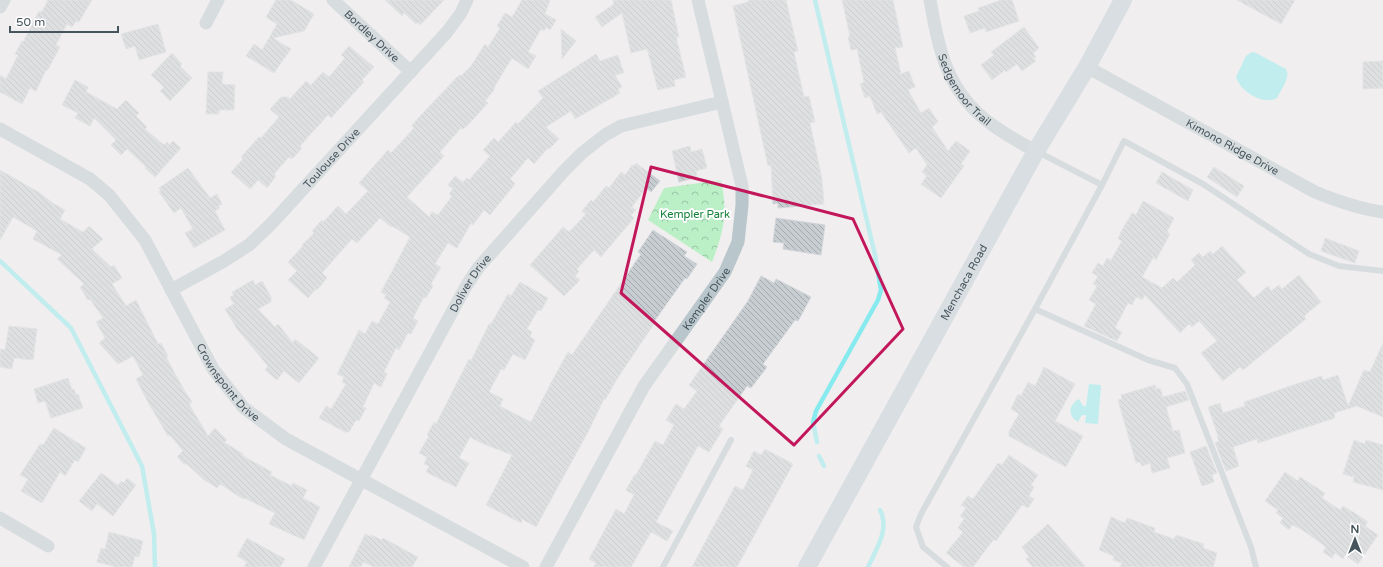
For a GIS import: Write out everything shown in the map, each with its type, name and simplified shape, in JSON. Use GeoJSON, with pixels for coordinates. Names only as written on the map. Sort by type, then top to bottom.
{"type":"FeatureCollection","features":[{"type":"Feature","properties":{"kind":"main road","name":"Menchaca Road"},"geometry":{"type":"LineString","coordinates":[[807,567],[1036,151],[1087,67],[1123,0]]}},
{"type":"Feature","properties":{"kind":"street"},"geometry":{"type":"LineString","coordinates":[[0,7],[4,0]]}},
{"type":"Feature","properties":{"kind":"street"},"geometry":{"type":"LineString","coordinates":[[206,23],[218,0]]}},
{"type":"Feature","properties":{"kind":"street","name":"Bordley Drive"},"geometry":{"type":"LineString","coordinates":[[333,0],[411,72]]}},
{"type":"Feature","properties":{"kind":"street","name":"Toulouse Drive"},"geometry":{"type":"LineString","coordinates":[[171,290],[224,261],[249,245],[288,207],[447,32],[461,13],[467,0]]}},
{"type":"Feature","properties":{"kind":"street","name":"Kempler Drive"},"geometry":{"type":"LineString","coordinates":[[546,567],[644,386],[725,272],[733,257],[738,242],[742,205],[742,186],[698,0]]}},
{"type":"Feature","properties":{"kind":"street","name":"Sedgemoor Trail"},"geometry":{"type":"LineString","coordinates":[[930,0],[941,51],[949,72],[966,101],[991,125],[1011,138],[1036,151]]}},
{"type":"Feature","properties":{"kind":"street","name":"Kimono Ridge Drive"},"geometry":{"type":"LineString","coordinates":[[1087,67],[1315,192],[1341,202],[1383,212]]}},
{"type":"Feature","properties":{"kind":"street","name":"Doliver Drive"},"geometry":{"type":"LineString","coordinates":[[314,567],[465,288],[478,268],[582,153],[605,135],[621,126],[722,102]]}},
{"type":"Feature","properties":{"kind":"street","name":"Crownspoint Drive"},"geometry":{"type":"LineString","coordinates":[[0,129],[90,179],[109,195],[145,240],[213,369],[244,408],[286,440],[523,567]]}},
{"type":"Feature","properties":{"kind":"street"},"geometry":{"type":"LineString","coordinates":[[0,518],[48,546]]}},
{"type":"Feature","properties":{"kind":"lane"},"geometry":{"type":"LineString","coordinates":[[947,567],[923,547],[916,527],[921,514],[1035,309],[1124,141],[1203,184],[1309,254],[1339,266],[1383,272]]}},
{"type":"Feature","properties":{"kind":"lane"},"geometry":{"type":"LineString","coordinates":[[1036,151],[1102,185]]}},
{"type":"Feature","properties":{"kind":"lane"},"geometry":{"type":"LineString","coordinates":[[1035,309],[1148,360],[1175,368],[1187,384],[1251,547],[1256,567]]}},
{"type":"Feature","properties":{"kind":"lane"},"geometry":{"type":"LineString","coordinates":[[663,567],[731,440]]}},
{"type":"Feature","properties":{"kind":"highlighted area"},"geometry":{"type":"Polygon","coordinates":[[[651,167],[853,219],[903,329],[794,445],[621,293],[651,167]]]}},
{"type":"Feature","properties":{"kind":"green space","name":"Kempler Park"},"geometry":{"type":"Polygon","coordinates":[[[721,180],[724,202],[724,222],[712,262],[648,220],[664,188],[721,180]]]}},
{"type":"Feature","properties":{"kind":"water"},"geometry":{"type":"Polygon","coordinates":[[[1252,52],[1286,69],[1286,80],[1277,98],[1271,100],[1259,99],[1247,92],[1238,82],[1236,77],[1246,56],[1252,52]]]}},
{"type":"Feature","properties":{"kind":"water"},"geometry":{"type":"Polygon","coordinates":[[[1089,384],[1101,385],[1098,424],[1085,423],[1085,415],[1082,415],[1078,422],[1072,417],[1071,413],[1071,407],[1079,399],[1083,406],[1086,406],[1089,384]]]}},
{"type":"Feature","properties":{"kind":"building"},"geometry":{"type":"Polygon","coordinates":[[[48,0],[92,0],[79,22],[76,21],[72,27],[67,24],[56,45],[60,47],[47,71],[46,70],[36,91],[30,88],[22,104],[0,92],[0,75],[6,79],[18,55],[15,54],[39,11],[42,12],[48,0]]]}},
{"type":"Feature","properties":{"kind":"building"},"geometry":{"type":"Polygon","coordinates":[[[276,0],[291,0],[314,14],[304,31],[273,38],[291,49],[274,73],[246,56],[254,44],[262,50],[277,24],[266,17],[276,0]]]}},
{"type":"Feature","properties":{"kind":"building"},"geometry":{"type":"Polygon","coordinates":[[[385,0],[444,0],[420,25],[418,22],[416,24],[404,13],[402,16],[385,0]]]}},
{"type":"Feature","properties":{"kind":"building"},"geometry":{"type":"Polygon","coordinates":[[[522,0],[550,0],[545,14],[556,20],[550,30],[546,27],[544,31],[541,29],[528,52],[536,56],[528,69],[512,58],[494,90],[485,101],[488,103],[468,125],[463,129],[461,128],[440,152],[444,156],[407,197],[429,217],[432,212],[438,215],[452,196],[449,194],[453,189],[448,185],[455,176],[463,182],[467,178],[469,180],[490,156],[483,150],[494,138],[498,142],[516,122],[518,124],[543,98],[538,91],[596,54],[600,61],[618,55],[624,73],[615,75],[622,87],[618,89],[620,93],[575,119],[571,111],[546,127],[559,139],[549,149],[548,148],[534,164],[528,158],[510,179],[515,184],[490,215],[484,210],[473,225],[471,223],[457,248],[448,243],[435,264],[441,267],[431,284],[433,286],[426,298],[424,297],[413,318],[418,321],[411,334],[408,333],[399,350],[396,348],[384,372],[387,374],[381,387],[374,383],[363,407],[366,408],[359,421],[356,420],[349,432],[345,432],[319,418],[326,406],[331,409],[346,384],[342,382],[344,377],[337,374],[359,330],[365,334],[372,321],[378,324],[390,302],[384,298],[386,295],[381,292],[410,237],[392,226],[391,227],[380,218],[357,243],[352,239],[322,273],[327,278],[308,298],[288,280],[297,271],[288,262],[314,233],[312,231],[322,220],[323,222],[338,206],[346,214],[368,191],[359,183],[388,150],[391,153],[414,128],[412,125],[459,75],[461,76],[471,66],[485,44],[488,47],[500,28],[497,26],[505,13],[512,17],[522,0]]]}},
{"type":"Feature","properties":{"kind":"building"},"geometry":{"type":"Polygon","coordinates":[[[613,0],[671,0],[679,37],[676,37],[686,77],[674,80],[675,86],[658,90],[647,49],[631,53],[622,13],[602,27],[595,17],[614,4],[613,0]]]}},
{"type":"Feature","properties":{"kind":"building"},"geometry":{"type":"Polygon","coordinates":[[[748,0],[786,0],[798,51],[794,52],[804,97],[809,96],[815,122],[810,123],[822,179],[824,204],[778,208],[778,203],[773,204],[771,165],[768,166],[733,6],[748,2],[748,0]]]}},
{"type":"Feature","properties":{"kind":"building"},"geometry":{"type":"Polygon","coordinates":[[[842,0],[893,0],[903,47],[895,48],[901,74],[909,71],[915,87],[908,90],[921,113],[929,108],[938,122],[932,127],[948,151],[956,141],[970,151],[961,164],[964,166],[941,198],[921,184],[927,176],[922,172],[927,165],[916,148],[909,153],[881,112],[877,114],[870,96],[865,98],[860,84],[864,82],[857,49],[851,50],[848,37],[850,36],[842,0]]]}},
{"type":"Feature","properties":{"kind":"building"},"geometry":{"type":"Polygon","coordinates":[[[1001,0],[1012,0],[1019,21],[986,32],[985,28],[970,33],[964,16],[979,11],[978,8],[1001,0]]]}},
{"type":"Feature","properties":{"kind":"building"},"geometry":{"type":"Polygon","coordinates":[[[1237,0],[1295,0],[1281,24],[1237,0]]]}},
{"type":"Feature","properties":{"kind":"building"},"geometry":{"type":"Polygon","coordinates":[[[158,24],[166,52],[139,60],[135,46],[126,49],[121,34],[158,24]]]}},
{"type":"Feature","properties":{"kind":"building"},"geometry":{"type":"Polygon","coordinates":[[[1024,27],[1039,48],[1033,53],[1036,57],[1033,58],[1036,61],[1022,71],[1017,64],[1006,72],[1005,70],[992,80],[981,65],[994,55],[991,52],[1024,27]]]}},
{"type":"Feature","properties":{"kind":"building"},"geometry":{"type":"Polygon","coordinates":[[[561,29],[576,41],[562,59],[561,29]]]}},
{"type":"Feature","properties":{"kind":"building"},"geometry":{"type":"Polygon","coordinates":[[[349,46],[374,67],[362,80],[364,82],[331,118],[328,115],[300,146],[302,148],[292,159],[289,157],[274,174],[276,176],[267,188],[258,180],[250,189],[231,172],[243,159],[241,157],[259,137],[261,138],[279,117],[270,109],[281,97],[288,97],[290,99],[306,81],[311,85],[323,72],[329,77],[345,58],[341,55],[349,46]]]}},
{"type":"Feature","properties":{"kind":"building"},"geometry":{"type":"Polygon","coordinates":[[[172,53],[182,64],[180,66],[192,78],[170,101],[160,91],[164,87],[151,75],[172,53]]]}},
{"type":"Feature","properties":{"kind":"building"},"geometry":{"type":"Polygon","coordinates":[[[1383,61],[1383,88],[1363,89],[1363,62],[1383,61]]]}},
{"type":"Feature","properties":{"kind":"building"},"geometry":{"type":"Polygon","coordinates":[[[208,72],[223,72],[222,84],[235,85],[234,110],[219,110],[219,114],[206,114],[208,72]]]}},
{"type":"Feature","properties":{"kind":"building"},"geometry":{"type":"Polygon","coordinates":[[[75,80],[88,87],[86,92],[117,109],[126,100],[139,113],[136,116],[147,127],[145,129],[164,145],[167,142],[169,145],[173,141],[181,148],[155,177],[127,149],[121,155],[111,145],[116,140],[94,118],[90,126],[75,118],[78,113],[62,105],[75,80]]]}},
{"type":"Feature","properties":{"kind":"building"},"geometry":{"type":"Polygon","coordinates":[[[690,146],[691,152],[702,149],[707,168],[696,171],[697,177],[679,182],[672,151],[690,146]]]}},
{"type":"Feature","properties":{"kind":"building"},"geometry":{"type":"Polygon","coordinates":[[[636,163],[660,181],[651,192],[646,188],[632,207],[636,210],[631,215],[634,218],[601,257],[594,250],[577,269],[579,272],[575,276],[580,280],[564,296],[530,265],[563,227],[569,232],[586,214],[582,211],[591,200],[593,202],[606,186],[609,188],[621,172],[625,175],[632,165],[634,166],[636,163]]]}},
{"type":"Feature","properties":{"kind":"building"},"geometry":{"type":"Polygon","coordinates":[[[1214,167],[1244,186],[1237,197],[1207,177],[1214,167]]]}},
{"type":"Feature","properties":{"kind":"building"},"geometry":{"type":"Polygon","coordinates":[[[188,168],[210,198],[217,194],[222,204],[218,206],[220,208],[215,211],[225,230],[194,248],[185,233],[193,229],[181,208],[174,213],[159,192],[161,191],[159,188],[188,168]]]}},
{"type":"Feature","properties":{"kind":"building"},"geometry":{"type":"Polygon","coordinates":[[[0,170],[40,193],[54,204],[65,210],[60,219],[83,232],[89,226],[103,239],[92,249],[111,267],[114,265],[122,278],[112,284],[126,306],[136,300],[158,344],[161,343],[168,356],[166,357],[192,402],[189,404],[208,436],[215,428],[227,440],[224,442],[243,454],[243,456],[272,472],[270,475],[292,486],[293,483],[307,490],[303,498],[320,507],[304,540],[269,524],[275,513],[244,498],[243,499],[220,484],[217,488],[203,479],[177,457],[183,451],[170,435],[168,436],[149,404],[136,379],[143,375],[133,356],[118,364],[99,343],[105,338],[96,322],[103,318],[90,299],[88,300],[80,287],[84,284],[57,259],[62,255],[33,239],[37,231],[13,217],[0,240],[0,170]]]}},
{"type":"Feature","properties":{"kind":"building"},"geometry":{"type":"Polygon","coordinates":[[[1162,172],[1193,190],[1188,201],[1156,183],[1162,172]]]}},
{"type":"Feature","properties":{"kind":"building"},"geometry":{"type":"Polygon","coordinates":[[[1143,201],[1174,218],[1167,232],[1170,234],[1156,260],[1153,258],[1142,277],[1162,288],[1173,278],[1177,282],[1195,265],[1191,260],[1199,253],[1203,257],[1210,251],[1213,254],[1222,246],[1246,272],[1237,280],[1254,298],[1268,286],[1271,291],[1279,285],[1282,289],[1299,275],[1321,302],[1304,316],[1306,319],[1243,370],[1240,367],[1223,381],[1201,353],[1217,341],[1199,321],[1192,327],[1189,324],[1180,333],[1145,295],[1142,300],[1136,297],[1132,305],[1128,303],[1115,328],[1122,332],[1117,341],[1084,326],[1096,304],[1089,300],[1097,286],[1093,284],[1098,276],[1092,273],[1098,263],[1103,266],[1107,258],[1111,260],[1122,241],[1118,239],[1122,230],[1132,213],[1136,215],[1143,201]]]}},
{"type":"Feature","properties":{"kind":"building"},"geometry":{"type":"Polygon","coordinates":[[[776,218],[825,225],[821,255],[783,249],[784,243],[773,242],[776,218]]]}},
{"type":"Feature","properties":{"kind":"building"},"geometry":{"type":"Polygon","coordinates":[[[653,230],[687,252],[684,256],[697,264],[687,279],[685,278],[653,323],[654,324],[617,379],[605,400],[604,399],[588,432],[536,527],[522,519],[521,523],[486,505],[512,455],[470,437],[459,458],[469,463],[456,487],[426,472],[429,466],[424,464],[427,457],[419,453],[429,436],[427,435],[434,422],[436,424],[469,359],[471,361],[489,324],[491,324],[508,294],[511,296],[520,282],[548,298],[541,311],[538,310],[527,329],[532,332],[530,337],[535,340],[525,360],[513,354],[504,370],[501,369],[489,392],[503,399],[500,406],[531,422],[568,352],[572,355],[641,254],[638,252],[653,230]]]}},
{"type":"Feature","properties":{"kind":"building"},"geometry":{"type":"Polygon","coordinates":[[[1325,238],[1359,251],[1355,263],[1321,251],[1325,238]]]}},
{"type":"Feature","properties":{"kind":"building"},"geometry":{"type":"Polygon","coordinates":[[[761,276],[774,283],[776,279],[811,297],[798,321],[795,320],[763,364],[767,367],[751,388],[747,386],[719,426],[723,429],[709,452],[698,446],[656,522],[673,531],[667,541],[651,532],[631,567],[594,567],[596,563],[589,559],[616,509],[624,514],[634,495],[626,490],[635,474],[636,475],[655,441],[663,445],[674,425],[666,420],[676,404],[684,409],[697,391],[689,385],[748,301],[761,276]]]}},
{"type":"Feature","properties":{"kind":"building"},"geometry":{"type":"Polygon","coordinates":[[[253,280],[255,285],[262,281],[271,297],[271,302],[258,309],[275,327],[278,324],[293,343],[295,339],[319,358],[299,383],[284,371],[277,380],[265,370],[268,366],[237,329],[225,309],[234,304],[230,297],[234,295],[232,292],[253,280]]]}},
{"type":"Feature","properties":{"kind":"building"},"geometry":{"type":"Polygon","coordinates":[[[9,326],[37,329],[33,360],[14,358],[12,369],[0,367],[0,349],[5,350],[9,326]]]}},
{"type":"Feature","properties":{"kind":"building"},"geometry":{"type":"Polygon","coordinates":[[[1383,343],[1383,417],[1357,406],[1334,413],[1335,418],[1258,443],[1257,439],[1233,447],[1239,466],[1226,471],[1215,443],[1219,441],[1208,407],[1220,403],[1223,413],[1245,406],[1244,402],[1302,382],[1322,376],[1323,380],[1338,375],[1348,406],[1364,370],[1370,372],[1383,343]]]}},
{"type":"Feature","properties":{"kind":"building"},"geometry":{"type":"Polygon","coordinates":[[[1044,367],[1075,384],[1055,421],[1083,436],[1066,467],[1009,436],[1009,431],[1019,414],[1011,409],[1018,394],[1021,396],[1028,382],[1035,386],[1044,367]]]}},
{"type":"Feature","properties":{"kind":"building"},"geometry":{"type":"Polygon","coordinates":[[[68,378],[72,390],[74,389],[76,395],[78,394],[83,408],[51,418],[45,401],[38,403],[34,389],[68,378]]]}},
{"type":"Feature","properties":{"kind":"building"},"geometry":{"type":"Polygon","coordinates":[[[1155,385],[1156,389],[1160,388],[1163,397],[1185,391],[1189,400],[1166,407],[1173,431],[1179,430],[1185,453],[1167,458],[1170,468],[1152,473],[1150,463],[1142,466],[1140,462],[1136,463],[1118,400],[1122,399],[1121,395],[1155,385]]]}},
{"type":"Feature","properties":{"kind":"building"},"geometry":{"type":"Polygon","coordinates":[[[54,428],[86,448],[78,462],[75,460],[65,476],[60,472],[42,503],[21,491],[28,479],[20,475],[40,444],[43,445],[54,428]]]}},
{"type":"Feature","properties":{"kind":"building"},"geometry":{"type":"Polygon","coordinates":[[[1354,440],[1365,444],[1366,440],[1383,445],[1383,490],[1353,482],[1354,477],[1343,474],[1354,440]]]}},
{"type":"Feature","properties":{"kind":"building"},"geometry":{"type":"Polygon","coordinates":[[[1206,446],[1217,473],[1212,475],[1214,482],[1202,486],[1190,452],[1206,446]]]}},
{"type":"Feature","properties":{"kind":"building"},"geometry":{"type":"Polygon","coordinates":[[[765,449],[793,464],[737,567],[692,567],[735,486],[743,490],[753,470],[746,466],[754,451],[761,455],[765,449]]]}},
{"type":"Feature","properties":{"kind":"building"},"geometry":{"type":"Polygon","coordinates":[[[1009,455],[1038,475],[1031,485],[1034,487],[1029,496],[1034,499],[1028,508],[1022,505],[996,541],[994,539],[973,567],[964,567],[946,553],[963,532],[958,528],[964,519],[960,516],[966,508],[961,505],[968,496],[973,499],[998,463],[1002,465],[1009,455]]]}},
{"type":"Feature","properties":{"kind":"building"},"geometry":{"type":"Polygon","coordinates":[[[1285,472],[1298,481],[1300,477],[1325,493],[1322,498],[1340,510],[1343,506],[1368,522],[1365,526],[1378,535],[1358,564],[1345,555],[1343,559],[1335,553],[1332,558],[1323,552],[1326,547],[1301,529],[1292,525],[1289,530],[1280,523],[1283,518],[1276,513],[1278,510],[1265,501],[1285,472]]]}},
{"type":"Feature","properties":{"kind":"building"},"geometry":{"type":"Polygon","coordinates":[[[101,473],[118,485],[121,481],[124,483],[127,478],[136,485],[113,516],[97,504],[92,511],[79,501],[101,473]]]}},
{"type":"Feature","properties":{"kind":"building"},"geometry":{"type":"Polygon","coordinates":[[[1111,517],[1125,523],[1127,518],[1155,528],[1154,532],[1174,539],[1176,535],[1204,544],[1203,548],[1217,553],[1213,567],[1120,567],[1122,563],[1113,560],[1114,556],[1099,550],[1111,517]]]}},
{"type":"Feature","properties":{"kind":"building"},"geometry":{"type":"Polygon","coordinates":[[[1048,524],[1086,567],[1033,567],[1026,559],[1029,557],[1022,547],[1048,524]]]}},
{"type":"Feature","properties":{"kind":"building"},"geometry":{"type":"Polygon","coordinates":[[[109,532],[143,541],[139,557],[135,556],[132,567],[116,567],[97,562],[101,548],[105,549],[109,532]]]}},
{"type":"Feature","properties":{"kind":"building"},"geometry":{"type":"Polygon","coordinates":[[[365,534],[382,540],[383,538],[418,557],[412,567],[374,567],[363,562],[361,567],[349,567],[365,534]]]}},
{"type":"Feature","properties":{"kind":"building"},"geometry":{"type":"Polygon","coordinates":[[[247,538],[285,559],[280,567],[244,567],[247,562],[237,556],[247,538]]]}},
{"type":"Feature","properties":{"kind":"waterway"},"geometry":{"type":"LineString","coordinates":[[815,0],[875,255],[881,290],[878,300],[816,411],[813,422],[817,442]]}},
{"type":"Feature","properties":{"kind":"waterway"},"geometry":{"type":"LineString","coordinates":[[0,261],[71,328],[142,466],[154,534],[155,567]]}},
{"type":"Feature","properties":{"kind":"waterway"},"geometry":{"type":"LineString","coordinates":[[819,456],[824,466]]}},
{"type":"Feature","properties":{"kind":"waterway"},"geometry":{"type":"LineString","coordinates":[[868,567],[878,547],[883,532],[883,517],[880,510]]}}]}
